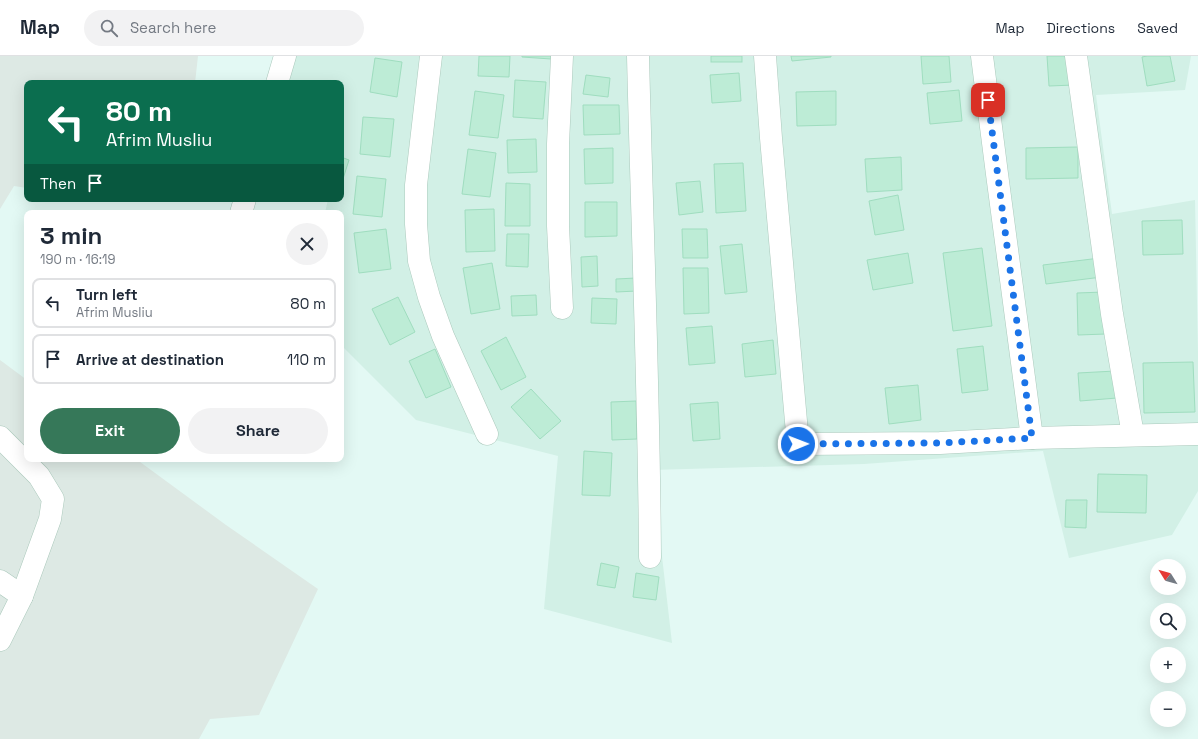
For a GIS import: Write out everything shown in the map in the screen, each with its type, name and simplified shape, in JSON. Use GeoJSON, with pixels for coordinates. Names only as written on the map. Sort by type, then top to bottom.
{"type":"FeatureCollection","features":[{"type":"Feature","properties":{"kind":"street"},"geometry":{"type":"LineString","coordinates":[[278,80],[285,56]]}},
{"type":"Feature","properties":{"kind":"street"},"geometry":{"type":"LineString","coordinates":[[431,56],[416,185],[416,224],[419,261],[429,297],[443,336],[487,434]]}},
{"type":"Feature","properties":{"kind":"street"},"geometry":{"type":"LineString","coordinates":[[562,56],[558,144],[558,226],[562,308]]}},
{"type":"Feature","properties":{"kind":"street"},"geometry":{"type":"LineString","coordinates":[[638,56],[648,394],[650,557]]}},
{"type":"Feature","properties":{"kind":"street"},"geometry":{"type":"LineString","coordinates":[[765,56],[798,444],[940,443],[1032,438],[1198,434]]}},
{"type":"Feature","properties":{"kind":"street"},"geometry":{"type":"LineString","coordinates":[[982,56],[1032,438]]}},
{"type":"Feature","properties":{"kind":"street"},"geometry":{"type":"LineString","coordinates":[[1076,56],[1112,314],[1133,435]]}},
{"type":"Feature","properties":{"kind":"street"},"geometry":{"type":"LineString","coordinates":[[0,437],[24,461]]}},
{"type":"Feature","properties":{"kind":"street"},"geometry":{"type":"LineString","coordinates":[[0,640],[22,596],[50,519],[53,499],[39,476],[25,462]]}},
{"type":"Feature","properties":{"kind":"street"},"geometry":{"type":"LineString","coordinates":[[0,581],[22,596]]}},
{"type":"Feature","properties":{"kind":"shaded area"},"geometry":{"type":"Polygon","coordinates":[[[0,56],[198,56],[195,80],[24,80],[24,188],[14,186],[0,209],[0,56]]]}},
{"type":"Feature","properties":{"kind":"shaded area"},"geometry":{"type":"Polygon","coordinates":[[[296,56],[1191,56],[1185,90],[1096,95],[1112,214],[1195,200],[1198,353],[1198,491],[1172,535],[1069,558],[1043,451],[864,464],[652,470],[672,643],[544,609],[558,456],[416,420],[344,348],[344,210],[326,210],[327,202],[344,202],[344,80],[289,80],[296,56]]]}},
{"type":"Feature","properties":{"kind":"shaded area"},"geometry":{"type":"Polygon","coordinates":[[[0,360],[24,378],[24,462],[140,462],[226,525],[318,589],[259,715],[210,719],[199,739],[0,739],[0,360]]]}},
{"type":"Feature","properties":{"kind":"building"},"geometry":{"type":"Polygon","coordinates":[[[479,56],[510,56],[509,77],[478,76],[479,56]]]}},
{"type":"Feature","properties":{"kind":"building"},"geometry":{"type":"Polygon","coordinates":[[[551,56],[551,59],[522,57],[551,56]]]}},
{"type":"Feature","properties":{"kind":"building"},"geometry":{"type":"Polygon","coordinates":[[[711,56],[742,56],[742,62],[711,62],[711,56]]]}},
{"type":"Feature","properties":{"kind":"building"},"geometry":{"type":"Polygon","coordinates":[[[791,56],[831,56],[831,57],[792,61],[791,56]]]}},
{"type":"Feature","properties":{"kind":"building"},"geometry":{"type":"Polygon","coordinates":[[[921,56],[949,56],[951,82],[923,84],[921,56]]]}},
{"type":"Feature","properties":{"kind":"building"},"geometry":{"type":"Polygon","coordinates":[[[1047,56],[1072,56],[1074,85],[1049,86],[1047,56]]]}},
{"type":"Feature","properties":{"kind":"building"},"geometry":{"type":"Polygon","coordinates":[[[1170,56],[1175,81],[1147,86],[1142,57],[1170,56]]]}},
{"type":"Feature","properties":{"kind":"building"},"geometry":{"type":"Polygon","coordinates":[[[375,58],[402,62],[397,97],[370,92],[375,58]]]}},
{"type":"Feature","properties":{"kind":"building"},"geometry":{"type":"Polygon","coordinates":[[[739,73],[741,101],[712,103],[710,75],[739,73]]]}},
{"type":"Feature","properties":{"kind":"building"},"geometry":{"type":"Polygon","coordinates":[[[586,75],[610,78],[608,97],[583,94],[586,75]]]}},
{"type":"Feature","properties":{"kind":"building"},"geometry":{"type":"Polygon","coordinates":[[[515,80],[546,82],[543,119],[513,117],[515,80]]]}},
{"type":"Feature","properties":{"kind":"building"},"geometry":{"type":"Polygon","coordinates":[[[959,90],[962,121],[930,124],[927,93],[959,90]]]}},
{"type":"Feature","properties":{"kind":"building"},"geometry":{"type":"Polygon","coordinates":[[[475,91],[504,95],[498,138],[469,135],[475,91]]]}},
{"type":"Feature","properties":{"kind":"building"},"geometry":{"type":"Polygon","coordinates":[[[836,91],[836,125],[797,126],[796,92],[836,91]]]}},
{"type":"Feature","properties":{"kind":"building"},"geometry":{"type":"Polygon","coordinates":[[[583,105],[619,105],[620,134],[584,135],[583,105]]]}},
{"type":"Feature","properties":{"kind":"building"},"geometry":{"type":"Polygon","coordinates":[[[363,117],[394,119],[390,157],[360,154],[363,117]]]}},
{"type":"Feature","properties":{"kind":"building"},"geometry":{"type":"Polygon","coordinates":[[[536,139],[537,172],[508,173],[507,140],[536,139]]]}},
{"type":"Feature","properties":{"kind":"building"},"geometry":{"type":"Polygon","coordinates":[[[1078,147],[1078,178],[1026,179],[1026,148],[1078,147]]]}},
{"type":"Feature","properties":{"kind":"building"},"geometry":{"type":"Polygon","coordinates":[[[613,148],[613,183],[585,184],[584,149],[613,148]]]}},
{"type":"Feature","properties":{"kind":"building"},"geometry":{"type":"Polygon","coordinates":[[[468,149],[496,153],[490,197],[462,194],[468,149]]]}},
{"type":"Feature","properties":{"kind":"building"},"geometry":{"type":"Polygon","coordinates":[[[901,157],[902,190],[867,192],[865,159],[901,157]]]}},
{"type":"Feature","properties":{"kind":"building"},"geometry":{"type":"Polygon","coordinates":[[[344,158],[349,160],[344,176],[344,158]]]}},
{"type":"Feature","properties":{"kind":"building"},"geometry":{"type":"Polygon","coordinates":[[[743,163],[746,211],[716,213],[714,164],[743,163]]]}},
{"type":"Feature","properties":{"kind":"building"},"geometry":{"type":"Polygon","coordinates":[[[357,176],[386,179],[382,217],[353,214],[357,176]]]}},
{"type":"Feature","properties":{"kind":"building"},"geometry":{"type":"Polygon","coordinates":[[[700,181],[703,212],[679,215],[676,183],[700,181]]]}},
{"type":"Feature","properties":{"kind":"building"},"geometry":{"type":"Polygon","coordinates":[[[506,183],[530,184],[530,226],[505,226],[506,183]]]}},
{"type":"Feature","properties":{"kind":"building"},"geometry":{"type":"Polygon","coordinates":[[[898,195],[904,230],[875,235],[869,201],[898,195]]]}},
{"type":"Feature","properties":{"kind":"building"},"geometry":{"type":"Polygon","coordinates":[[[585,202],[617,202],[617,236],[585,237],[585,202]]]}},
{"type":"Feature","properties":{"kind":"building"},"geometry":{"type":"Polygon","coordinates":[[[494,209],[495,251],[466,252],[465,210],[494,209]]]}},
{"type":"Feature","properties":{"kind":"building"},"geometry":{"type":"Polygon","coordinates":[[[1182,220],[1183,254],[1143,255],[1142,221],[1182,220]]]}},
{"type":"Feature","properties":{"kind":"building"},"geometry":{"type":"Polygon","coordinates":[[[386,229],[391,269],[359,273],[354,233],[386,229]]]}},
{"type":"Feature","properties":{"kind":"building"},"geometry":{"type":"Polygon","coordinates":[[[682,229],[707,229],[708,258],[683,258],[682,229]]]}},
{"type":"Feature","properties":{"kind":"building"},"geometry":{"type":"Polygon","coordinates":[[[507,234],[529,234],[528,267],[506,266],[507,234]]]}},
{"type":"Feature","properties":{"kind":"building"},"geometry":{"type":"Polygon","coordinates":[[[742,244],[747,292],[725,294],[720,246],[742,244]]]}},
{"type":"Feature","properties":{"kind":"building"},"geometry":{"type":"Polygon","coordinates":[[[982,248],[992,326],[953,331],[943,253],[982,248]]]}},
{"type":"Feature","properties":{"kind":"building"},"geometry":{"type":"Polygon","coordinates":[[[908,253],[913,283],[873,290],[867,260],[908,253]]]}},
{"type":"Feature","properties":{"kind":"building"},"geometry":{"type":"Polygon","coordinates":[[[597,256],[598,286],[582,287],[581,257],[597,256]]]}},
{"type":"Feature","properties":{"kind":"building"},"geometry":{"type":"Polygon","coordinates":[[[1100,258],[1102,277],[1046,284],[1043,265],[1100,258]]]}},
{"type":"Feature","properties":{"kind":"building"},"geometry":{"type":"Polygon","coordinates":[[[492,263],[500,309],[471,314],[463,268],[492,263]]]}},
{"type":"Feature","properties":{"kind":"building"},"geometry":{"type":"Polygon","coordinates":[[[683,268],[708,268],[709,313],[684,314],[683,268]]]}},
{"type":"Feature","properties":{"kind":"building"},"geometry":{"type":"Polygon","coordinates":[[[636,278],[637,291],[616,292],[616,279],[636,278]]]}},
{"type":"Feature","properties":{"kind":"building"},"geometry":{"type":"Polygon","coordinates":[[[1104,292],[1106,334],[1078,335],[1077,293],[1104,292]]]}},
{"type":"Feature","properties":{"kind":"building"},"geometry":{"type":"Polygon","coordinates":[[[536,295],[537,315],[512,316],[511,296],[536,295]]]}},
{"type":"Feature","properties":{"kind":"building"},"geometry":{"type":"Polygon","coordinates":[[[398,297],[415,332],[390,345],[372,309],[398,297]]]}},
{"type":"Feature","properties":{"kind":"building"},"geometry":{"type":"Polygon","coordinates":[[[592,298],[617,299],[616,324],[591,323],[592,298]]]}},
{"type":"Feature","properties":{"kind":"building"},"geometry":{"type":"Polygon","coordinates":[[[712,326],[715,363],[689,365],[686,328],[712,326]]]}},
{"type":"Feature","properties":{"kind":"building"},"geometry":{"type":"Polygon","coordinates":[[[506,337],[526,377],[501,390],[481,351],[506,337]]]}},
{"type":"Feature","properties":{"kind":"building"},"geometry":{"type":"Polygon","coordinates":[[[773,340],[776,374],[745,377],[742,344],[773,340]]]}},
{"type":"Feature","properties":{"kind":"building"},"geometry":{"type":"Polygon","coordinates":[[[983,346],[988,390],[962,393],[957,349],[983,346]]]}},
{"type":"Feature","properties":{"kind":"building"},"geometry":{"type":"Polygon","coordinates":[[[435,349],[451,387],[426,398],[409,361],[435,349]]]}},
{"type":"Feature","properties":{"kind":"building"},"geometry":{"type":"Polygon","coordinates":[[[1193,362],[1195,412],[1144,413],[1143,363],[1193,362]]]}},
{"type":"Feature","properties":{"kind":"building"},"geometry":{"type":"Polygon","coordinates":[[[1115,371],[1117,398],[1080,401],[1078,373],[1115,371]]]}},
{"type":"Feature","properties":{"kind":"building"},"geometry":{"type":"Polygon","coordinates":[[[918,385],[921,420],[889,424],[885,388],[918,385]]]}},
{"type":"Feature","properties":{"kind":"building"},"geometry":{"type":"Polygon","coordinates":[[[531,389],[561,421],[540,439],[511,407],[531,389]]]}},
{"type":"Feature","properties":{"kind":"building"},"geometry":{"type":"Polygon","coordinates":[[[636,401],[637,439],[612,440],[611,402],[636,401]]]}},
{"type":"Feature","properties":{"kind":"building"},"geometry":{"type":"Polygon","coordinates":[[[718,402],[720,439],[693,441],[690,404],[718,402]]]}},
{"type":"Feature","properties":{"kind":"building"},"geometry":{"type":"Polygon","coordinates":[[[584,451],[612,453],[610,496],[582,495],[584,451]]]}},
{"type":"Feature","properties":{"kind":"building"},"geometry":{"type":"Polygon","coordinates":[[[1098,474],[1147,475],[1146,513],[1097,512],[1098,474]]]}},
{"type":"Feature","properties":{"kind":"building"},"geometry":{"type":"Polygon","coordinates":[[[1066,500],[1087,500],[1086,528],[1065,527],[1066,500]]]}},
{"type":"Feature","properties":{"kind":"building"},"geometry":{"type":"Polygon","coordinates":[[[601,563],[619,567],[615,588],[597,585],[601,563]]]}},
{"type":"Feature","properties":{"kind":"building"},"geometry":{"type":"Polygon","coordinates":[[[636,573],[659,577],[656,600],[633,597],[636,573]]]}},
{"type":"Feature","properties":{"kind":"route"},"geometry":{"type":"LineString","coordinates":[[798,444],[940,443],[1032,438],[988,100]]}}]}
